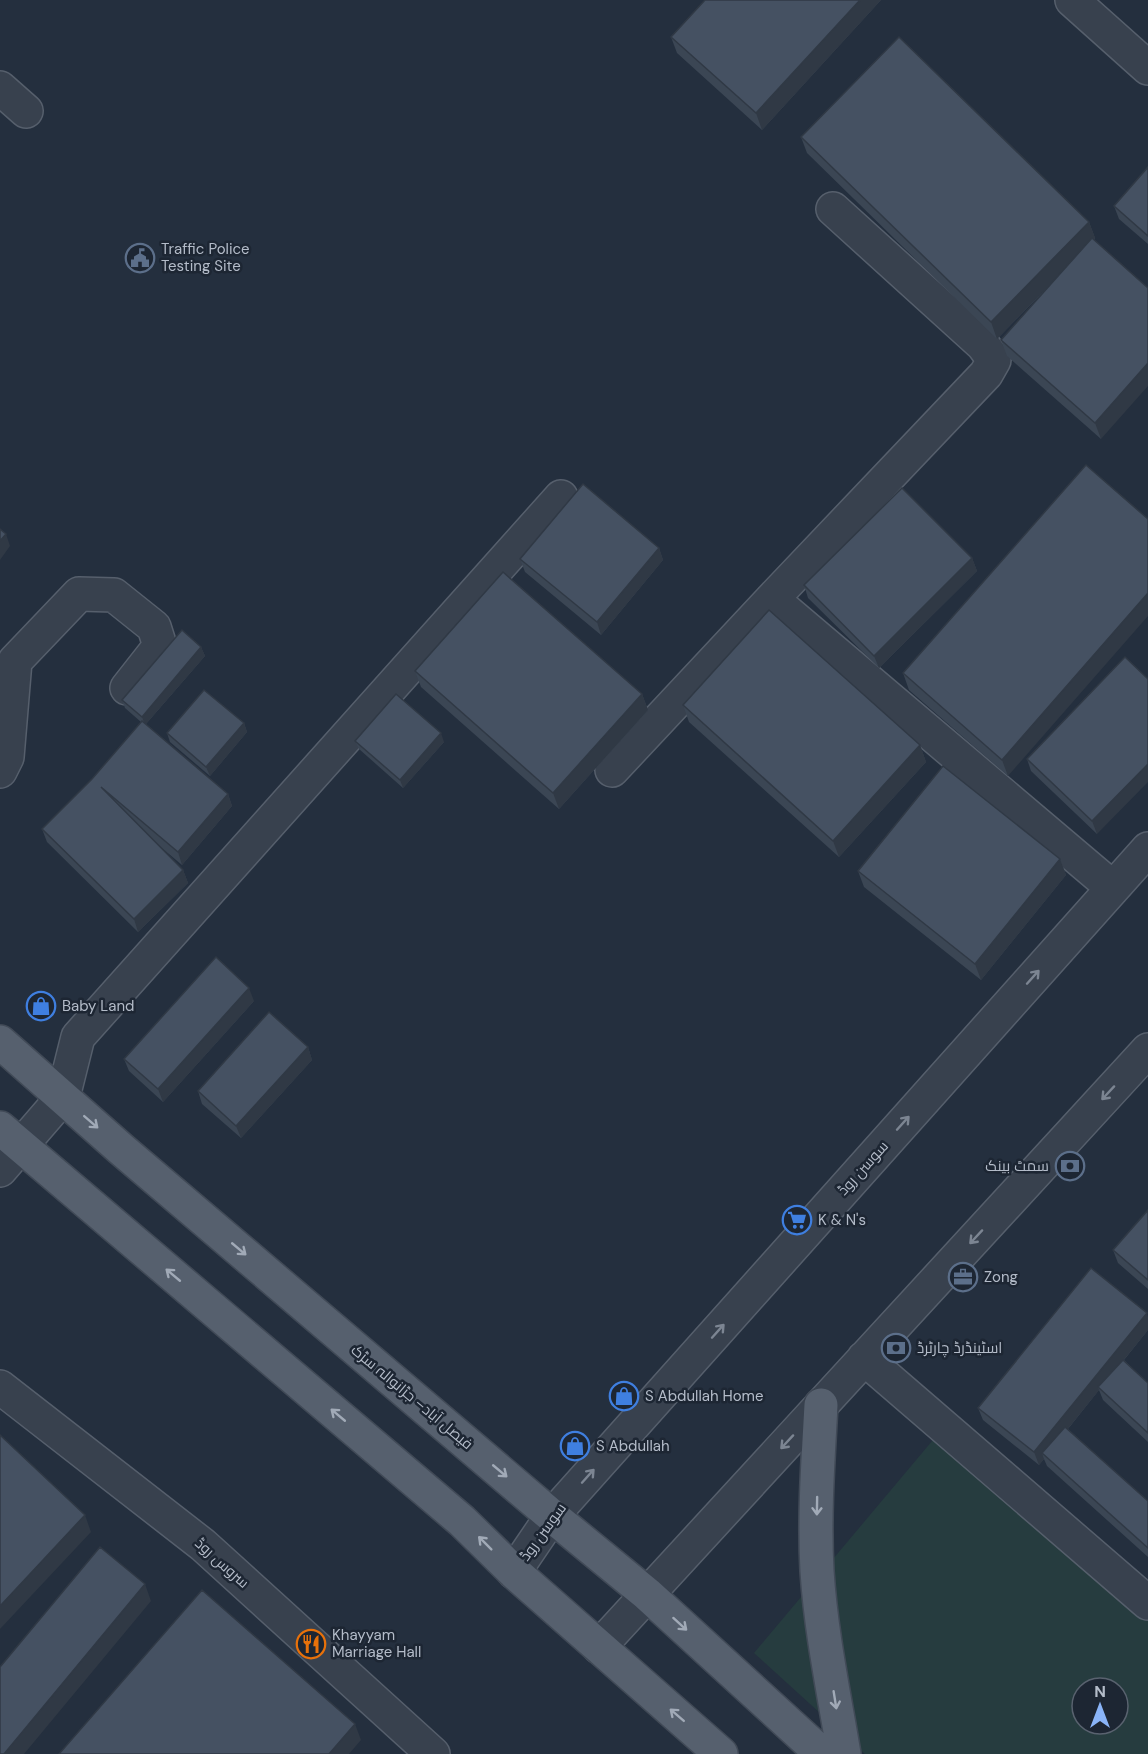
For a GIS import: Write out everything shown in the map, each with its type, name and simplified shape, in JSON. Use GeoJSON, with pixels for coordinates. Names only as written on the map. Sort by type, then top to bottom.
{"type":"FeatureCollection","features":[{"type":"Feature","properties":{"kind":"main road","name":"فیصل آباد– جڑانوالہ سڑک"},"geometry":{"type":"LineString","coordinates":[[0,1042],[552,1516],[647,1594],[822,1754]]}},
{"type":"Feature","properties":{"kind":"main road"},"geometry":{"type":"LineString","coordinates":[[7,1148],[462,1521],[513,1572],[721,1754]]}},
{"type":"Feature","properties":{"kind":"main road"},"geometry":{"type":"LineString","coordinates":[[821,1405],[817,1572],[822,1622],[844,1754]]}},
{"type":"Feature","properties":{"kind":"street"},"geometry":{"type":"LineString","coordinates":[[1072,0],[1148,68]]}},
{"type":"Feature","properties":{"kind":"street"},"geometry":{"type":"LineString","coordinates":[[0,88],[26,111]]}},
{"type":"Feature","properties":{"kind":"street"},"geometry":{"type":"LineString","coordinates":[[612,770],[986,374],[994,360],[983,345],[833,209]]}},
{"type":"Feature","properties":{"kind":"street"},"geometry":{"type":"LineString","coordinates":[[7,1148],[63,1097],[78,1037],[561,497]]}},
{"type":"Feature","properties":{"kind":"street"},"geometry":{"type":"LineString","coordinates":[[0,771],[7,757],[15,661],[79,594],[114,595],[154,627],[160,646],[127,688]]}},
{"type":"Feature","properties":{"kind":"street"},"geometry":{"type":"LineString","coordinates":[[772,599],[1113,888]]}},
{"type":"Feature","properties":{"kind":"street","name":"سوسن روڈ"},"geometry":{"type":"LineString","coordinates":[[513,1572],[552,1516],[1148,849]]}},
{"type":"Feature","properties":{"kind":"street"},"geometry":{"type":"LineString","coordinates":[[598,1647],[1148,1050]]}},
{"type":"Feature","properties":{"kind":"street"},"geometry":{"type":"LineString","coordinates":[[864,1358],[1148,1603]]}},
{"type":"Feature","properties":{"kind":"street","name":"سروس روڈ"},"geometry":{"type":"LineString","coordinates":[[0,1386],[203,1545],[433,1754]]}},
{"type":"Feature","properties":{"kind":"green space"},"geometry":{"type":"Polygon","coordinates":[[[938,1434],[1148,1617],[1148,1754],[865,1754],[754,1653],[938,1434]]]}},
{"type":"Feature","properties":{"kind":"building"},"geometry":{"type":"Polygon","coordinates":[[[705,0],[860,0],[756,113],[671,37],[705,0]]]}},
{"type":"Feature","properties":{"kind":"building"},"geometry":{"type":"Polygon","coordinates":[[[899,37],[1089,222],[991,322],[801,137],[899,37]]]}},
{"type":"Feature","properties":{"kind":"building"},"geometry":{"type":"Polygon","coordinates":[[[1148,167],[1148,236],[1114,206],[1148,167]]]}},
{"type":"Feature","properties":{"kind":"building"},"geometry":{"type":"Polygon","coordinates":[[[1092,238],[1148,288],[1148,363],[1095,423],[1001,340],[1092,238]]]}},
{"type":"Feature","properties":{"kind":"building"},"geometry":{"type":"Polygon","coordinates":[[[1086,465],[1148,519],[1148,593],[1002,760],[903,673],[1086,465]]]}},
{"type":"Feature","properties":{"kind":"building"},"geometry":{"type":"Polygon","coordinates":[[[583,484],[659,548],[597,622],[520,559],[583,484]]]}},
{"type":"Feature","properties":{"kind":"building"},"geometry":{"type":"Polygon","coordinates":[[[902,488],[972,558],[874,656],[804,585],[902,488]]]}},
{"type":"Feature","properties":{"kind":"building"},"geometry":{"type":"Polygon","coordinates":[[[0,529],[6,534],[0,541],[0,529]]]}},
{"type":"Feature","properties":{"kind":"building"},"geometry":{"type":"Polygon","coordinates":[[[503,572],[642,694],[553,793],[415,671],[503,572]]]}},
{"type":"Feature","properties":{"kind":"building"},"geometry":{"type":"Polygon","coordinates":[[[769,610],[920,745],[833,841],[683,705],[769,610]]]}},
{"type":"Feature","properties":{"kind":"building"},"geometry":{"type":"Polygon","coordinates":[[[182,630],[201,647],[142,717],[122,700],[182,630]]]}},
{"type":"Feature","properties":{"kind":"building"},"geometry":{"type":"Polygon","coordinates":[[[1125,657],[1148,679],[1148,764],[1092,821],[1027,759],[1125,657]]]}},
{"type":"Feature","properties":{"kind":"building"},"geometry":{"type":"Polygon","coordinates":[[[204,690],[244,723],[206,767],[167,733],[204,690]]]}},
{"type":"Feature","properties":{"kind":"building"},"geometry":{"type":"Polygon","coordinates":[[[396,694],[441,733],[400,780],[355,741],[396,694]]]}},
{"type":"Feature","properties":{"kind":"building"},"geometry":{"type":"Polygon","coordinates":[[[142,721],[228,794],[178,852],[101,787],[183,870],[134,919],[42,829],[92,779],[142,721]]]}},
{"type":"Feature","properties":{"kind":"building"},"geometry":{"type":"Polygon","coordinates":[[[943,766],[1060,859],[975,964],[858,871],[943,766]]]}},
{"type":"Feature","properties":{"kind":"building"},"geometry":{"type":"Polygon","coordinates":[[[216,957],[249,988],[158,1089],[124,1059],[216,957]]]}},
{"type":"Feature","properties":{"kind":"building"},"geometry":{"type":"Polygon","coordinates":[[[269,1012],[308,1047],[236,1126],[198,1091],[269,1012]]]}},
{"type":"Feature","properties":{"kind":"building"},"geometry":{"type":"Polygon","coordinates":[[[1148,1210],[1148,1280],[1113,1250],[1148,1210]]]}},
{"type":"Feature","properties":{"kind":"building"},"geometry":{"type":"Polygon","coordinates":[[[1091,1268],[1147,1313],[1034,1452],[978,1408],[1091,1268]]]}},
{"type":"Feature","properties":{"kind":"building"},"geometry":{"type":"Polygon","coordinates":[[[1123,1360],[1148,1383],[1148,1433],[1098,1387],[1123,1360]]]}},
{"type":"Feature","properties":{"kind":"building"},"geometry":{"type":"Polygon","coordinates":[[[1065,1427],[1148,1501],[1148,1548],[1042,1453],[1065,1427]]]}},
{"type":"Feature","properties":{"kind":"building"},"geometry":{"type":"Polygon","coordinates":[[[0,1435],[85,1515],[0,1606],[0,1435]]]}},
{"type":"Feature","properties":{"kind":"building"},"geometry":{"type":"Polygon","coordinates":[[[100,1547],[145,1584],[4,1754],[0,1754],[0,1667],[100,1547]]]}},
{"type":"Feature","properties":{"kind":"building"},"geometry":{"type":"Polygon","coordinates":[[[202,1590],[355,1724],[329,1754],[59,1754],[202,1590]]]}},
{"type":"Feature","properties":{"kind":"place","name":"Traffic Police Testing Site"},"geometry":{"type":"Point","coordinates":[140,258]}},
{"type":"Feature","properties":{"kind":"place","name":"Baby Land"},"geometry":{"type":"Point","coordinates":[41,1006]}},
{"type":"Feature","properties":{"kind":"place","name":"سمٹ بینک"},"geometry":{"type":"Point","coordinates":[1070,1166]}},
{"type":"Feature","properties":{"kind":"place","name":"K & N's"},"geometry":{"type":"Point","coordinates":[797,1220]}},
{"type":"Feature","properties":{"kind":"place","name":"Zong"},"geometry":{"type":"Point","coordinates":[963,1277]}},
{"type":"Feature","properties":{"kind":"place","name":"اسٹینڈرڈ چارٹرڈ"},"geometry":{"type":"Point","coordinates":[896,1348]}},
{"type":"Feature","properties":{"kind":"place","name":"S Abdullah Home"},"geometry":{"type":"Point","coordinates":[624,1396]}},
{"type":"Feature","properties":{"kind":"place","name":"S Abdullah"},"geometry":{"type":"Point","coordinates":[575,1446]}},
{"type":"Feature","properties":{"kind":"place","name":"Khayyam Marriage Hall"},"geometry":{"type":"Point","coordinates":[311,1644]}}]}
